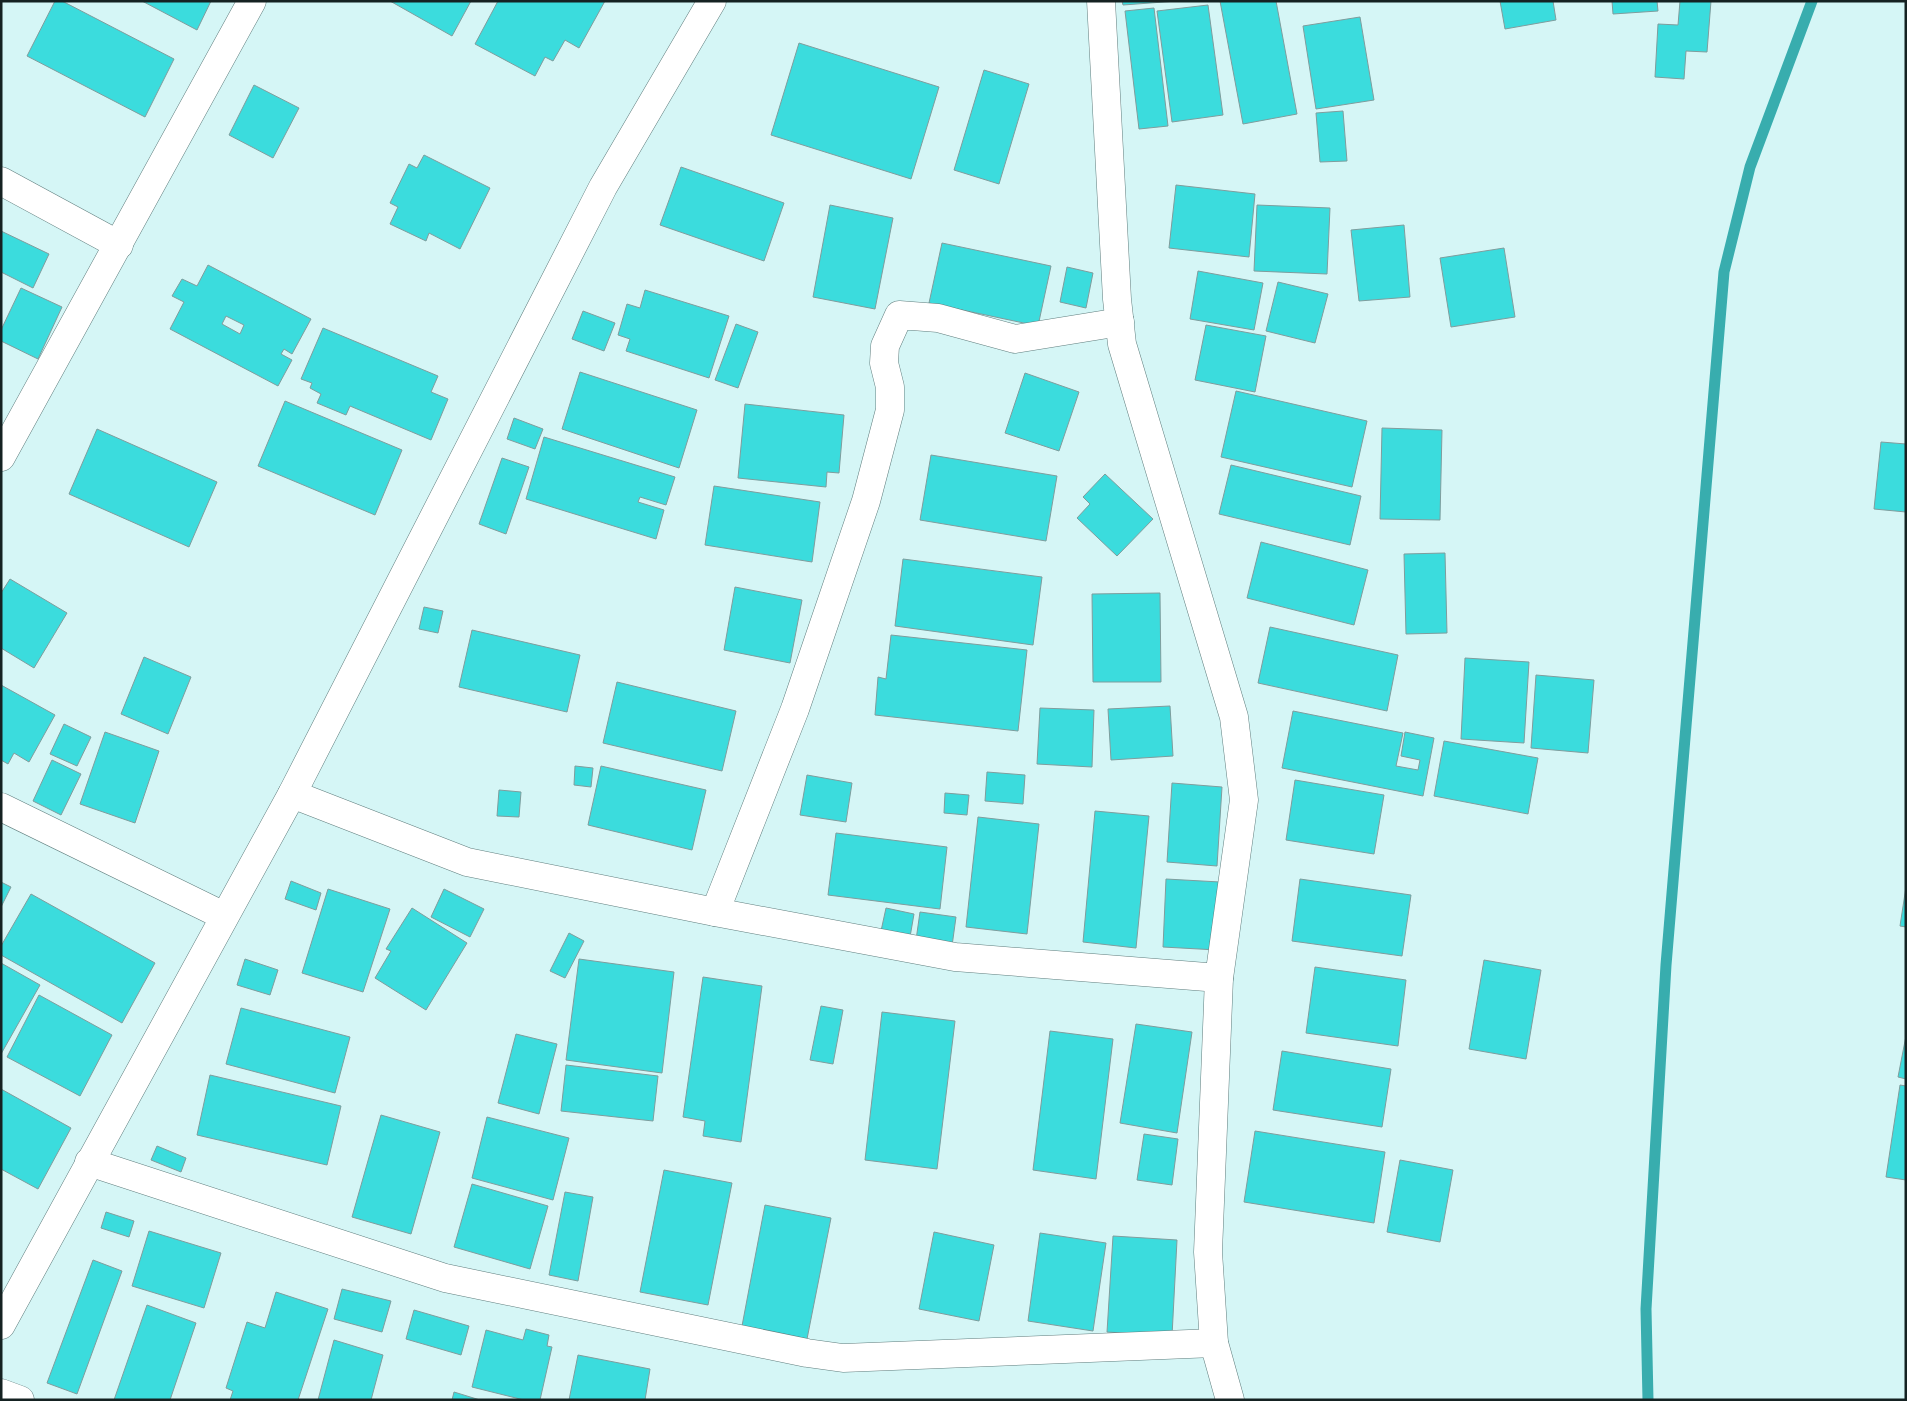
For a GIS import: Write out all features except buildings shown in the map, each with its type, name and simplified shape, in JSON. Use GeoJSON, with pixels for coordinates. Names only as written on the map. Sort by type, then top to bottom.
{"type":"FeatureCollection","features":[{"type":"Feature","properties":{"kind":"street"},"geometry":{"type":"LineString","coordinates":[[1,457],[252,1]]}},
{"type":"Feature","properties":{"kind":"street"},"geometry":{"type":"LineString","coordinates":[[1,1325],[292,794],[603,187],[712,1]]}},
{"type":"Feature","properties":{"kind":"street"},"geometry":{"type":"LineString","coordinates":[[1102,1],[1122,344],[1234,718],[1244,800],[1219,978],[1208,1252],[1214,1343],[1230,1400]]}},
{"type":"Feature","properties":{"kind":"street"},"geometry":{"type":"LineString","coordinates":[[1,181],[119,245]]}},
{"type":"Feature","properties":{"kind":"street"},"geometry":{"type":"LineString","coordinates":[[716,912],[795,709],[866,501],[890,410],[890,387],[884,363],[885,346],[899,315],[938,318],[1015,339],[1120,322]]}},
{"type":"Feature","properties":{"kind":"street"},"geometry":{"type":"LineString","coordinates":[[292,794],[467,862],[716,912],[955,957],[1219,978]]}},
{"type":"Feature","properties":{"kind":"street"},"geometry":{"type":"LineString","coordinates":[[1,807],[224,916]]}},
{"type":"Feature","properties":{"kind":"street"},"geometry":{"type":"LineString","coordinates":[[89,1162],[445,1278],[807,1353],[843,1358],[1214,1343]]}},
{"type":"Feature","properties":{"kind":"street"},"geometry":{"type":"LineString","coordinates":[[1,1393],[20,1400]]}},
{"type":"Feature","properties":{"kind":"waterway"},"geometry":{"type":"LineString","coordinates":[[1648,1400],[1646,1309],[1666,965],[1724,272],[1750,167],[1812,1]]}}]}
